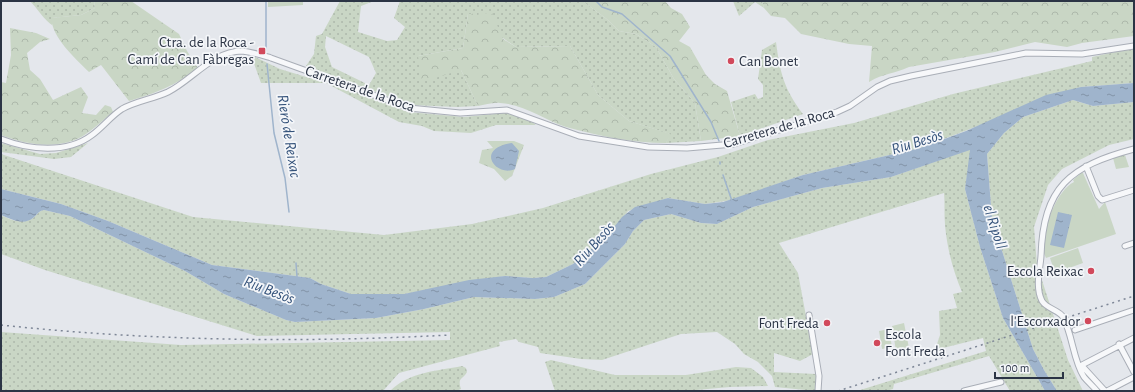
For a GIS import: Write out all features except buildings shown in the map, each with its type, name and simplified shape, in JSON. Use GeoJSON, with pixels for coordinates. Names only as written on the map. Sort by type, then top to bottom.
{"type":"FeatureCollection","features":[{"type":"Feature","properties":{"kind":"street","name":"Carretera de la Roca"},"geometry":{"type":"LineString","coordinates":[[1,140],[43,148],[68,146],[79,142],[93,134],[120,110],[169,92],[218,57],[235,52],[253,53],[271,58],[409,108],[460,113],[507,110],[589,138],[648,147],[687,148],[734,144],[837,112],[850,106],[876,87],[906,77],[1026,53],[1082,54],[1134,46]]}},
{"type":"Feature","properties":{"kind":"street"},"geometry":{"type":"LineString","coordinates":[[1097,391],[1085,378],[1062,316],[1046,305],[1042,300],[1038,281],[1043,226],[1053,199],[1063,183],[1086,166],[1134,149]]}},
{"type":"Feature","properties":{"kind":"street"},"geometry":{"type":"LineString","coordinates":[[1086,166],[1098,196],[1102,200],[1134,190]]}},
{"type":"Feature","properties":{"kind":"street"},"geometry":{"type":"LineString","coordinates":[[1125,246],[1134,243]]}},
{"type":"Feature","properties":{"kind":"street"},"geometry":{"type":"LineString","coordinates":[[1075,330],[1134,310]]}},
{"type":"Feature","properties":{"kind":"street"},"geometry":{"type":"LineString","coordinates":[[809,315],[819,376],[818,391]]}},
{"type":"Feature","properties":{"kind":"street"},"geometry":{"type":"LineString","coordinates":[[1080,366],[1119,344],[1133,338]]}},
{"type":"Feature","properties":{"kind":"street"},"geometry":{"type":"LineString","coordinates":[[1119,344],[1134,372]]}},
{"type":"Feature","properties":{"kind":"street"},"geometry":{"type":"LineString","coordinates":[[1080,366],[1084,368],[1106,391],[1134,377]]}},
{"type":"Feature","properties":{"kind":"street"},"geometry":{"type":"LineString","coordinates":[[964,391],[1001,382]]}},
{"type":"Feature","properties":{"kind":"green space"},"geometry":{"type":"Polygon","coordinates":[[[30,1],[94,1],[95,8],[81,15],[52,18],[52,25],[30,1]]]}},
{"type":"Feature","properties":{"kind":"green space"},"geometry":{"type":"Polygon","coordinates":[[[94,1],[131,1],[179,34],[187,51],[198,68],[181,80],[165,88],[129,101],[101,65],[89,72],[65,47],[53,26],[51,18],[81,15],[95,8],[94,1]]]}},
{"type":"Feature","properties":{"kind":"green space"},"geometry":{"type":"Polygon","coordinates":[[[268,1],[303,1],[303,5],[268,7],[268,1]]]}},
{"type":"Feature","properties":{"kind":"green space"},"geometry":{"type":"Polygon","coordinates":[[[340,1],[374,1],[361,6],[358,32],[387,41],[397,40],[405,27],[394,18],[400,1],[583,1],[619,31],[636,34],[656,47],[674,79],[695,103],[701,141],[666,143],[670,134],[629,121],[598,95],[570,46],[516,47],[468,14],[463,48],[418,56],[461,70],[478,106],[457,107],[411,105],[306,66],[314,54],[316,36],[322,34],[340,1]],[[326,36],[325,47],[332,67],[369,85],[376,73],[369,57],[326,36]]]}},
{"type":"Feature","properties":{"kind":"green space"},"geometry":{"type":"Polygon","coordinates":[[[583,1],[665,1],[671,8],[682,14],[690,27],[679,41],[690,47],[706,75],[715,84],[727,91],[740,136],[701,141],[695,103],[674,79],[656,47],[636,34],[619,31],[583,1]]]}},
{"type":"Feature","properties":{"kind":"green space"},"geometry":{"type":"Polygon","coordinates":[[[733,1],[762,1],[764,8],[755,2],[739,16],[733,1]]]}},
{"type":"Feature","properties":{"kind":"green space"},"geometry":{"type":"Polygon","coordinates":[[[762,1],[1134,1],[1134,36],[1082,43],[1067,47],[1035,42],[995,52],[909,67],[869,82],[872,46],[849,44],[801,34],[785,18],[771,16],[764,8],[762,1]]]}},
{"type":"Feature","properties":{"kind":"green space"},"geometry":{"type":"Polygon","coordinates":[[[492,13],[503,39],[516,47],[570,46],[598,95],[629,121],[671,134],[666,143],[628,140],[578,130],[558,124],[525,109],[509,104],[495,103],[478,106],[461,70],[422,82],[418,56],[463,48],[468,14],[492,13]]]}},
{"type":"Feature","properties":{"kind":"green space"},"geometry":{"type":"Polygon","coordinates":[[[10,28],[36,33],[50,39],[40,42],[27,53],[30,70],[40,79],[53,100],[81,87],[88,97],[82,113],[96,115],[105,105],[111,107],[113,112],[86,134],[66,143],[44,145],[33,144],[1,135],[1,82],[6,83],[11,55],[10,28]]]}},
{"type":"Feature","properties":{"kind":"green space"},"geometry":{"type":"Polygon","coordinates":[[[776,42],[781,72],[787,88],[791,97],[803,114],[740,136],[731,102],[755,94],[758,99],[763,97],[763,85],[758,79],[762,50],[776,42]]]}},
{"type":"Feature","properties":{"kind":"green space"},"geometry":{"type":"Polygon","coordinates":[[[1134,48],[1134,83],[1081,87],[920,148],[803,175],[732,200],[705,204],[668,198],[628,211],[610,234],[601,242],[573,264],[546,277],[533,278],[505,276],[404,294],[351,294],[321,284],[310,278],[212,265],[108,221],[61,204],[1,189],[1,154],[193,217],[384,235],[472,224],[543,208],[651,174],[718,157],[768,140],[854,123],[953,94],[1092,61],[1092,57],[1134,48]]]}},
{"type":"Feature","properties":{"kind":"green space"},"geometry":{"type":"Polygon","coordinates":[[[251,55],[280,69],[326,83],[261,83],[251,55]]]}},
{"type":"Feature","properties":{"kind":"green space"},"geometry":{"type":"Polygon","coordinates":[[[326,83],[333,83],[408,112],[464,117],[505,113],[528,119],[536,125],[496,125],[471,133],[434,131],[422,126],[399,122],[326,83]]]}},
{"type":"Feature","properties":{"kind":"green space"},"geometry":{"type":"Polygon","coordinates":[[[1073,100],[1093,106],[1134,102],[1134,139],[1109,145],[1062,169],[1048,185],[1034,227],[1037,265],[1068,360],[1083,391],[1057,391],[1033,349],[992,219],[987,154],[1004,133],[1023,117],[1073,100]]]}},
{"type":"Feature","properties":{"kind":"green space"},"geometry":{"type":"Polygon","coordinates":[[[487,141],[514,141],[524,145],[512,176],[505,181],[494,169],[479,163],[482,150],[493,148],[487,141]]]}},
{"type":"Feature","properties":{"kind":"green space"},"geometry":{"type":"Polygon","coordinates":[[[1,143],[40,154],[56,153],[88,143],[71,157],[54,159],[1,152],[1,143]]]}},
{"type":"Feature","properties":{"kind":"green space"},"geometry":{"type":"Polygon","coordinates":[[[971,149],[965,189],[980,247],[1003,318],[1045,391],[1010,391],[989,356],[894,384],[893,389],[886,391],[857,391],[986,351],[983,338],[935,350],[940,335],[939,311],[957,308],[953,294],[962,292],[953,268],[947,242],[944,193],[779,243],[798,273],[813,354],[800,361],[774,353],[774,372],[816,374],[816,391],[775,387],[772,376],[758,362],[744,354],[735,344],[717,332],[681,334],[602,360],[581,359],[540,353],[538,347],[519,342],[516,339],[499,342],[500,346],[399,373],[383,391],[1,391],[1,332],[181,345],[450,340],[450,332],[257,336],[45,270],[1,254],[1,215],[13,220],[21,221],[29,220],[40,211],[44,210],[70,216],[185,271],[224,294],[286,320],[295,322],[376,318],[424,309],[474,297],[535,299],[554,297],[585,284],[625,244],[633,231],[644,220],[671,214],[701,223],[717,224],[753,207],[822,188],[891,177],[971,149]]]}},
{"type":"Feature","properties":{"kind":"green space"},"geometry":{"type":"Polygon","coordinates":[[[1125,155],[1129,167],[1116,169],[1113,158],[1125,155]]]}},
{"type":"Feature","properties":{"kind":"green space"},"geometry":{"type":"Polygon","coordinates":[[[1083,173],[1099,209],[1105,202],[1116,234],[1046,258],[1043,251],[1043,243],[1049,218],[1062,192],[1074,182],[1073,180],[1083,173]]]}},
{"type":"Feature","properties":{"kind":"green space"},"geometry":{"type":"Polygon","coordinates":[[[1078,248],[1083,263],[1055,273],[1050,258],[1078,248]]]}},
{"type":"Feature","properties":{"kind":"green space"},"geometry":{"type":"Polygon","coordinates":[[[904,323],[909,348],[896,351],[892,326],[904,323]]]}},
{"type":"Feature","properties":{"kind":"green space"},"geometry":{"type":"Polygon","coordinates":[[[889,329],[892,347],[882,349],[879,331],[889,329]]]}},
{"type":"Feature","properties":{"kind":"green space"},"geometry":{"type":"Polygon","coordinates":[[[551,360],[615,375],[686,375],[736,367],[751,368],[763,377],[768,386],[730,387],[685,391],[555,391],[545,362],[551,360]]]}},
{"type":"Feature","properties":{"kind":"green space"},"geometry":{"type":"Polygon","coordinates":[[[462,366],[466,368],[467,372],[460,380],[461,389],[456,391],[390,391],[406,380],[415,376],[462,366]]]}},
{"type":"Feature","properties":{"kind":"water","name":"Riu Besòs"},"geometry":{"type":"Polygon","coordinates":[[[1134,83],[1134,102],[1093,106],[1073,100],[1023,117],[1004,133],[987,154],[992,219],[1033,349],[1057,391],[1045,391],[1003,318],[980,247],[965,189],[970,150],[891,177],[822,188],[753,207],[717,224],[701,223],[671,214],[644,220],[633,231],[625,244],[585,284],[554,297],[535,299],[474,297],[424,309],[376,318],[295,322],[286,320],[224,294],[185,271],[70,216],[44,210],[39,212],[33,218],[21,222],[1,215],[1,189],[61,204],[108,221],[212,265],[310,278],[321,284],[351,294],[404,294],[469,280],[505,276],[533,278],[546,277],[573,264],[607,236],[622,217],[635,207],[668,198],[705,204],[723,202],[803,175],[920,148],[966,131],[1046,95],[1081,87],[1134,83]]]}},
{"type":"Feature","properties":{"kind":"water"},"geometry":{"type":"Polygon","coordinates":[[[512,143],[519,151],[515,169],[508,171],[501,170],[492,162],[491,156],[493,151],[500,146],[512,143]]]}},
{"type":"Feature","properties":{"kind":"water"},"geometry":{"type":"Polygon","coordinates":[[[1058,212],[1072,215],[1064,248],[1050,245],[1058,212]]]}},
{"type":"Feature","properties":{"kind":"waterway","name":"Rieró de Reixac"},"geometry":{"type":"LineString","coordinates":[[266,1],[266,51]]}},
{"type":"Feature","properties":{"kind":"waterway"},"geometry":{"type":"LineString","coordinates":[[596,1],[602,7],[622,14],[670,56],[711,122],[719,141]]}},
{"type":"Feature","properties":{"kind":"waterway","name":"Rieró de Reixac"},"geometry":{"type":"LineString","coordinates":[[267,64],[274,133],[285,178],[289,212]]}},
{"type":"Feature","properties":{"kind":"waterway"},"geometry":{"type":"LineString","coordinates":[[723,175],[732,201]]}},
{"type":"Feature","properties":{"kind":"waterway","name":"Rieró de Reixac"},"geometry":{"type":"LineString","coordinates":[[296,263],[297,277]]}},
{"type":"Feature","properties":{"kind":"railway"},"geometry":{"type":"LineString","coordinates":[[838,391],[1134,296]]}},
{"type":"Feature","properties":{"kind":"railway"},"geometry":{"type":"LineString","coordinates":[[1,325],[113,334],[225,339],[338,339],[450,335]]}},
{"type":"Feature","properties":{"kind":"place","name":"Ctra. de la Roca - Camí de Can Fàbregas"},"geometry":{"type":"Point","coordinates":[262,51]}},
{"type":"Feature","properties":{"kind":"place","name":"Can Bonet"},"geometry":{"type":"Point","coordinates":[731,61]}},
{"type":"Feature","properties":{"kind":"place","name":"Escola Reixac"},"geometry":{"type":"Point","coordinates":[1091,271]}},
{"type":"Feature","properties":{"kind":"place","name":"l'Escorxador"},"geometry":{"type":"Point","coordinates":[1088,321]}},
{"type":"Feature","properties":{"kind":"place","name":"Font Freda"},"geometry":{"type":"Point","coordinates":[827,323]}},
{"type":"Feature","properties":{"kind":"place","name":"Escola Font Freda"},"geometry":{"type":"Point","coordinates":[877,343]}},
{"type":"Feature","properties":{"kind":"water label","name":"el Ripoll"},"geometry":{"type":"Point","coordinates":[995,227]}}]}
